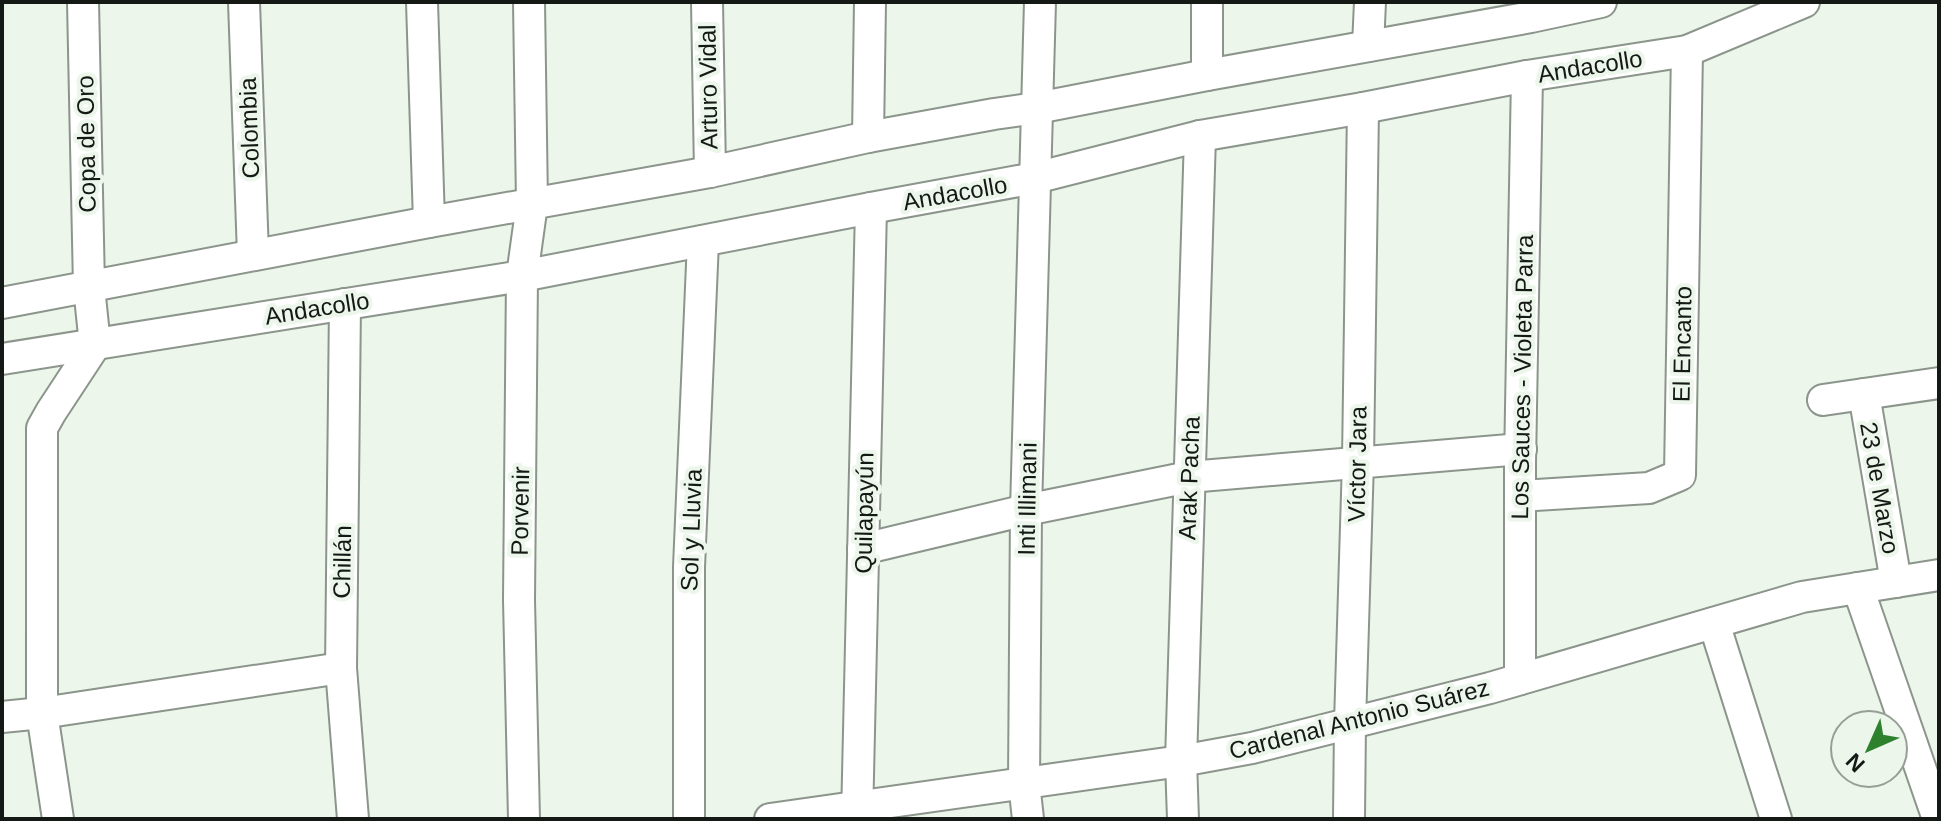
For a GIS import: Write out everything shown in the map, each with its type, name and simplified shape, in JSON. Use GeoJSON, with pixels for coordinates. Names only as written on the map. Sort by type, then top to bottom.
{"type":"FeatureCollection","features":[{"type":"Feature","properties":{"kind":"street","name":"Copa de Oro"},"geometry":{"type":"LineString","coordinates":[[83,2],[89,287]]}},
{"type":"Feature","properties":{"kind":"street","name":"Colombia"},"geometry":{"type":"LineString","coordinates":[[244,2],[253,255]]}},
{"type":"Feature","properties":{"kind":"street"},"geometry":{"type":"LineString","coordinates":[[422,2],[429,222]]}},
{"type":"Feature","properties":{"kind":"street","name":"Porvenir"},"geometry":{"type":"LineString","coordinates":[[524,819],[519,600],[522,276],[532,204],[529,2]]}},
{"type":"Feature","properties":{"kind":"street","name":"Arturo Vidal"},"geometry":{"type":"LineString","coordinates":[[707,2],[710,172]]}},
{"type":"Feature","properties":{"kind":"street"},"geometry":{"type":"LineString","coordinates":[[868,137],[870,2]]}},
{"type":"Feature","properties":{"kind":"street","name":"Inti Illimani"},"geometry":{"type":"LineString","coordinates":[[1028,819],[1024,783],[1026,510],[1040,2]]}},
{"type":"Feature","properties":{"kind":"street"},"geometry":{"type":"LineString","coordinates":[[1207,2],[1207,75]]}},
{"type":"Feature","properties":{"kind":"street"},"geometry":{"type":"LineString","coordinates":[[1368,46],[1370,2]]}},
{"type":"Feature","properties":{"kind":"street"},"geometry":{"type":"LineString","coordinates":[[2,303],[710,172],[868,137],[1368,46],[1531,9],[1601,2]]}},
{"type":"Feature","properties":{"kind":"street","name":"Andacollo"},"geometry":{"type":"LineString","coordinates":[[2,359],[522,276],[1035,178],[1200,136],[1527,76],[1687,51],[1804,2]]}},
{"type":"Feature","properties":{"kind":"street","name":"El Encanto"},"geometry":{"type":"LineString","coordinates":[[1520,496],[1649,488],[1680,475],[1687,51]]}},
{"type":"Feature","properties":{"kind":"street","name":"Los Sauces - Violeta Parra"},"geometry":{"type":"LineString","coordinates":[[1520,679],[1527,76]]}},
{"type":"Feature","properties":{"kind":"street","name":"Víctor Jara"},"geometry":{"type":"LineString","coordinates":[[1349,819],[1363,108]]}},
{"type":"Feature","properties":{"kind":"street","name":"Arak Pacha"},"geometry":{"type":"LineString","coordinates":[[1183,819],[1181,761],[1200,136]]}},
{"type":"Feature","properties":{"kind":"street","name":"Quilapayún"},"geometry":{"type":"LineString","coordinates":[[857,812],[871,208]]}},
{"type":"Feature","properties":{"kind":"street","name":"Sol y Lluvia"},"geometry":{"type":"LineString","coordinates":[[689,819],[689,567],[703,241]]}},
{"type":"Feature","properties":{"kind":"street"},"geometry":{"type":"LineString","coordinates":[[58,819],[42,713],[42,428],[95,345],[89,287]]}},
{"type":"Feature","properties":{"kind":"street","name":"Chillán"},"geometry":{"type":"LineString","coordinates":[[345,304],[341,668],[353,819]]}},
{"type":"Feature","properties":{"kind":"street"},"geometry":{"type":"LineString","coordinates":[[1823,400],[1939,383]]}},
{"type":"Feature","properties":{"kind":"street","name":"23 de Marzo"},"geometry":{"type":"LineString","coordinates":[[1864,394],[1896,582]]}},
{"type":"Feature","properties":{"kind":"street"},"geometry":{"type":"LineString","coordinates":[[863,549],[1026,510],[1189,477],[1521,449]]}},
{"type":"Feature","properties":{"kind":"street","name":"Cardenal Antonio Suárez"},"geometry":{"type":"LineString","coordinates":[[770,819],[857,812],[1252,748],[1520,679],[1802,597],[1939,575]]}},
{"type":"Feature","properties":{"kind":"street"},"geometry":{"type":"LineString","coordinates":[[1858,588],[1938,819]]}},
{"type":"Feature","properties":{"kind":"street"},"geometry":{"type":"LineString","coordinates":[[1714,623],[1776,819]]}},
{"type":"Feature","properties":{"kind":"street"},"geometry":{"type":"LineString","coordinates":[[2,717],[341,668]]}}]}
